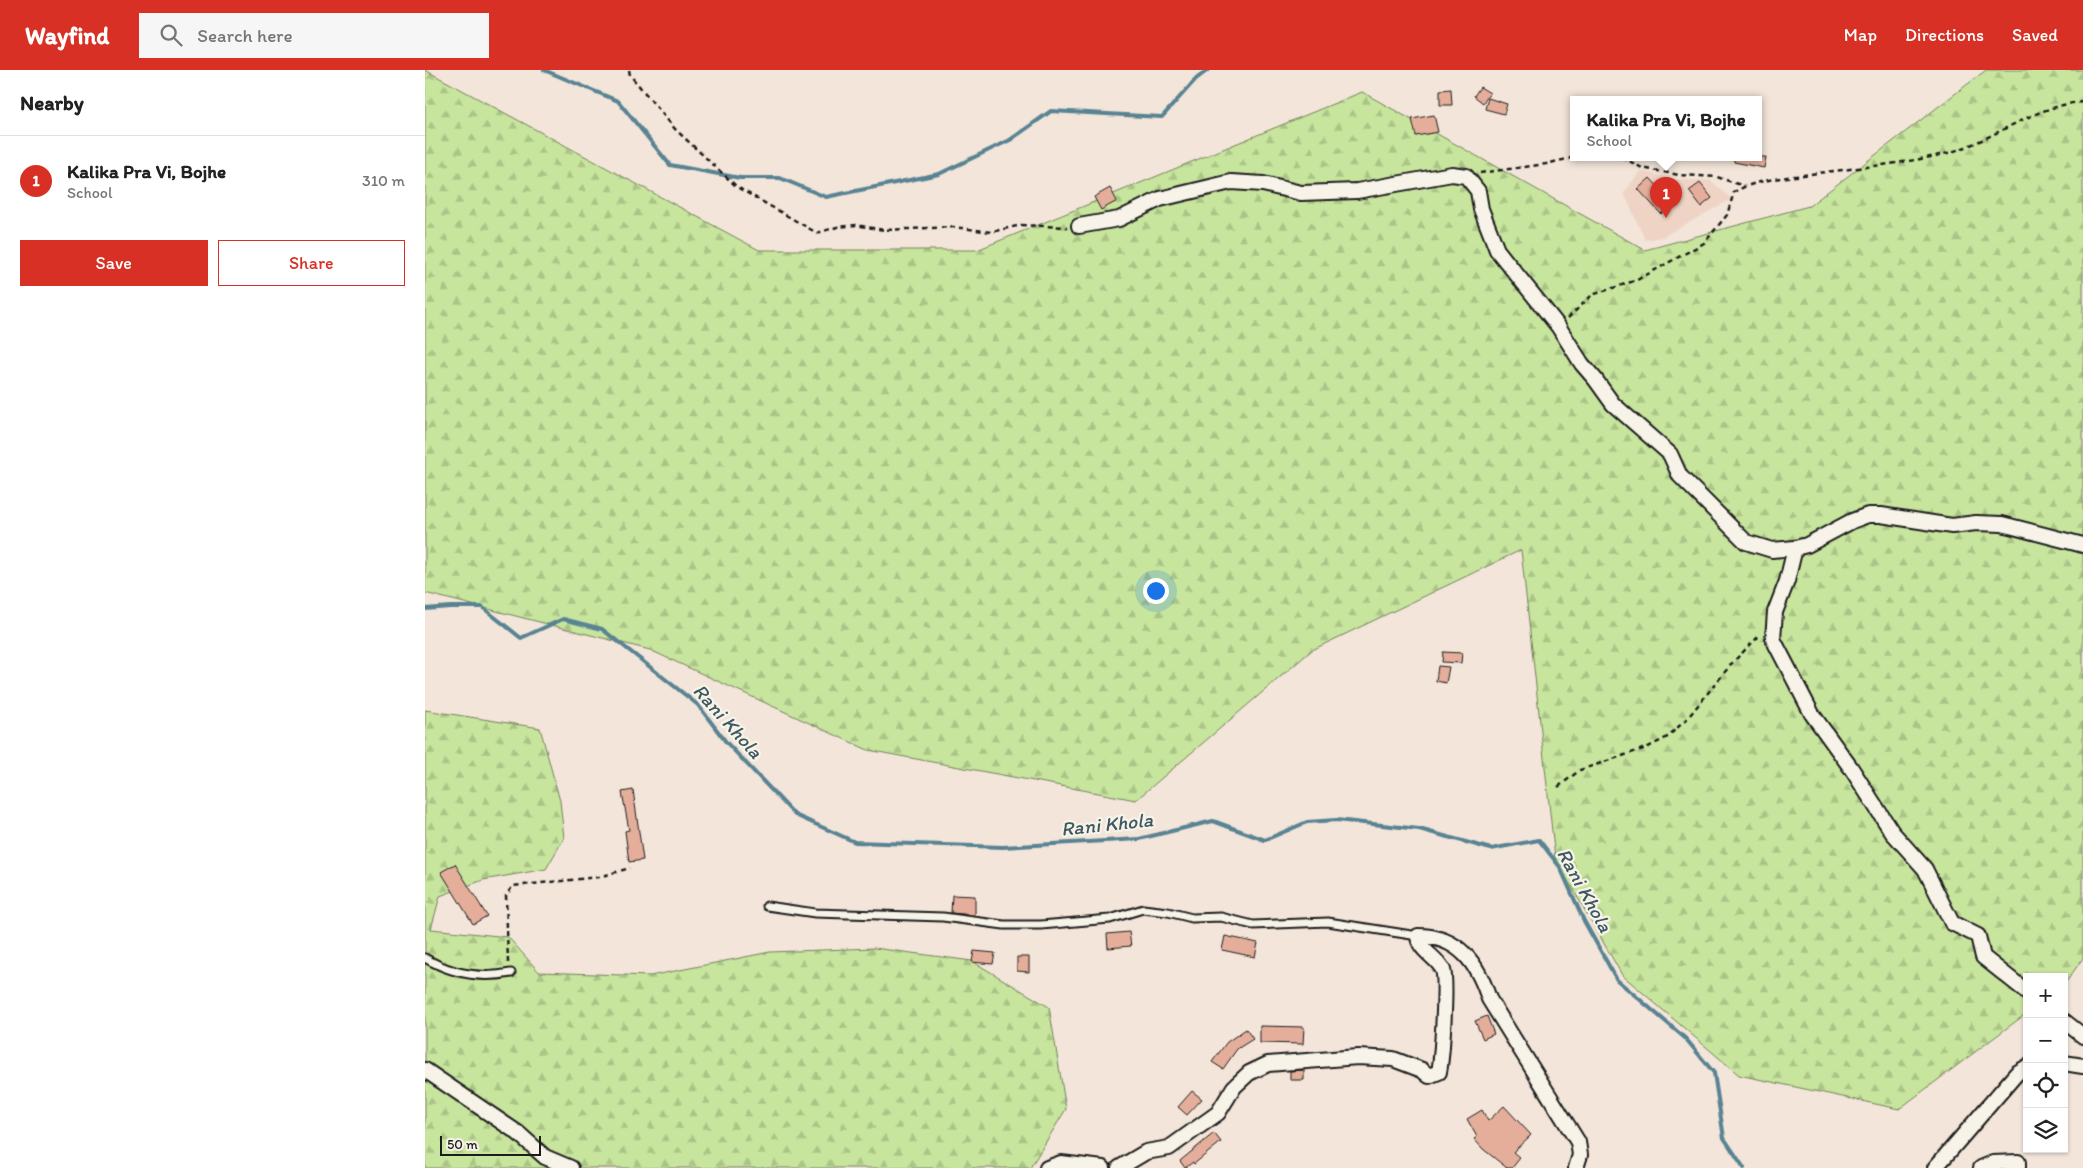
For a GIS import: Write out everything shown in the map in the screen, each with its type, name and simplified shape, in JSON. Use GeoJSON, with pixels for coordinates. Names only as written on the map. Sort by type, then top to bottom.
{"type":"FeatureCollection","features":[{"type":"Feature","properties":{"kind":"street"},"geometry":{"type":"LineString","coordinates":[[1079,226],[1119,220],[1160,199],[1231,182],[1263,184],[1301,193],[1357,191],[1451,174],[1466,176],[1479,191],[1481,209],[1497,250],[1558,326],[1582,364],[1613,404],[1670,454],[1680,476],[1746,542],[1771,550],[1795,548],[1807,545],[1860,518],[1881,515],[1952,526],[1976,522],[2002,524],[2083,545]]}},
{"type":"Feature","properties":{"kind":"street"},"geometry":{"type":"LineString","coordinates":[[1795,548],[1787,580],[1775,612],[1773,640],[1812,714],[1851,768],[1892,832],[1925,869],[1952,923],[1978,936],[1983,957],[2023,989]]}},
{"type":"Feature","properties":{"kind":"street"},"geometry":{"type":"LineString","coordinates":[[1119,1168],[1146,1152],[1169,1148],[1217,1113],[1234,1087],[1249,1073],[1268,1064],[1358,1057],[1393,1060],[1422,1070],[1429,1076],[1439,1072],[1443,1042],[1445,988],[1443,970],[1418,944],[1418,936],[1433,936],[1450,943],[1471,960],[1483,981],[1489,1000],[1578,1142],[1580,1155],[1576,1168]]}},
{"type":"Feature","properties":{"kind":"street"},"geometry":{"type":"LineString","coordinates":[[2068,1024],[2083,1036]]}},
{"type":"Feature","properties":{"kind":"street"},"geometry":{"type":"LineString","coordinates":[[2068,1064],[2083,1066]]}},
{"type":"Feature","properties":{"kind":"street"},"geometry":{"type":"LineString","coordinates":[[425,1070],[518,1133],[545,1157],[571,1168]]}},
{"type":"Feature","properties":{"kind":"street"},"geometry":{"type":"LineString","coordinates":[[1935,1168],[2017,1073],[2023,1070]]}},
{"type":"Feature","properties":{"kind":"street"},"geometry":{"type":"LineString","coordinates":[[1981,1168],[1993,1163],[2018,1162],[2018,1168]]}},
{"type":"Feature","properties":{"kind":"street"},"geometry":{"type":"LineString","coordinates":[[1047,1168],[1061,1163],[1103,1168]]}},
{"type":"Feature","properties":{"kind":"lane"},"geometry":{"type":"LineString","coordinates":[[767,906],[815,913],[943,917],[1004,925],[1041,926],[1110,919],[1143,909],[1168,912],[1192,918],[1221,917],[1253,925],[1328,922],[1418,936]]}},
{"type":"Feature","properties":{"kind":"lane"},"geometry":{"type":"LineString","coordinates":[[425,958],[453,972],[497,975],[511,973]]}},
{"type":"Feature","properties":{"kind":"path"},"geometry":{"type":"LineString","coordinates":[[629,70],[629,75],[675,129],[737,187],[817,233],[837,227],[856,225],[884,230],[954,227],[991,232],[1021,225],[1079,226]]}},
{"type":"Feature","properties":{"kind":"path"},"geometry":{"type":"LineString","coordinates":[[1558,326],[1592,295],[1637,280],[1704,243],[1727,214],[1734,192],[1744,186],[1780,178],[1895,163],[1945,153],[1982,141],[2019,121],[2070,103],[2083,102]]}},
{"type":"Feature","properties":{"kind":"path"},"geometry":{"type":"LineString","coordinates":[[1466,176],[1546,164],[1570,158]]}},
{"type":"Feature","properties":{"kind":"path"},"geometry":{"type":"LineString","coordinates":[[1629,161],[1642,168],[1679,175],[1717,177],[1744,186]]}},
{"type":"Feature","properties":{"kind":"path"},"geometry":{"type":"LineString","coordinates":[[1558,787],[1580,770],[1646,748],[1666,738],[1686,720],[1733,662],[1760,635],[1773,640]]}},
{"type":"Feature","properties":{"kind":"path"},"geometry":{"type":"LineString","coordinates":[[511,973],[507,960],[506,895],[513,886],[599,877],[629,868]]}},
{"type":"Feature","properties":{"kind":"shaded area"},"geometry":{"type":"Polygon","coordinates":[[[1640,171],[1679,180],[1710,180],[1732,199],[1662,237],[1645,240],[1624,193],[1640,171]]]}},
{"type":"Feature","properties":{"kind":"green space"},"geometry":{"type":"Polygon","coordinates":[[[425,70],[759,250],[977,250],[1362,92],[1645,250],[1809,206],[1986,70],[2083,70],[2083,958],[2068,979],[2068,973],[2023,973],[2023,1016],[1899,1109],[1739,1075],[1622,975],[1555,858],[1521,550],[1312,650],[1136,800],[868,750],[650,650],[425,593],[425,70]]]}},
{"type":"Feature","properties":{"kind":"green space"},"geometry":{"type":"Polygon","coordinates":[[[425,710],[540,728],[560,801],[564,838],[546,869],[483,880],[440,896],[431,929],[508,937],[539,972],[650,976],[770,952],[874,948],[972,961],[1049,1007],[1066,1109],[1030,1168],[425,1168],[425,710]]]}},
{"type":"Feature","properties":{"kind":"building"},"geometry":{"type":"Polygon","coordinates":[[[1480,87],[1490,93],[1483,103],[1474,96],[1480,87]]]}},
{"type":"Feature","properties":{"kind":"building"},"geometry":{"type":"Polygon","coordinates":[[[1451,89],[1452,105],[1440,105],[1440,90],[1451,89]]]}},
{"type":"Feature","properties":{"kind":"building"},"geometry":{"type":"Polygon","coordinates":[[[1488,98],[1507,104],[1504,114],[1485,109],[1488,98]]]}},
{"type":"Feature","properties":{"kind":"building"},"geometry":{"type":"Polygon","coordinates":[[[1434,115],[1438,132],[1416,136],[1412,119],[1434,115]]]}},
{"type":"Feature","properties":{"kind":"building"},"geometry":{"type":"Polygon","coordinates":[[[1762,157],[1766,157],[1764,168],[1734,162],[1762,161],[1762,157]]]}},
{"type":"Feature","properties":{"kind":"building"},"geometry":{"type":"Polygon","coordinates":[[[1650,178],[1673,203],[1661,214],[1638,189],[1650,178]]]}},
{"type":"Feature","properties":{"kind":"building"},"geometry":{"type":"Polygon","coordinates":[[[1700,183],[1712,198],[1701,207],[1689,191],[1700,183]]]}},
{"type":"Feature","properties":{"kind":"building"},"geometry":{"type":"Polygon","coordinates":[[[1110,188],[1117,201],[1101,210],[1094,197],[1110,188]]]}},
{"type":"Feature","properties":{"kind":"building"},"geometry":{"type":"Polygon","coordinates":[[[1443,652],[1462,653],[1461,663],[1442,662],[1443,652]]]}},
{"type":"Feature","properties":{"kind":"building"},"geometry":{"type":"Polygon","coordinates":[[[1438,666],[1449,667],[1446,683],[1436,681],[1438,666]]]}},
{"type":"Feature","properties":{"kind":"building"},"geometry":{"type":"Polygon","coordinates":[[[633,790],[643,860],[629,862],[625,831],[629,830],[622,792],[633,790]]]}},
{"type":"Feature","properties":{"kind":"building"},"geometry":{"type":"Polygon","coordinates":[[[455,864],[487,916],[473,924],[441,872],[455,864]]]}},
{"type":"Feature","properties":{"kind":"building"},"geometry":{"type":"Polygon","coordinates":[[[952,895],[975,896],[975,915],[951,913],[952,895]]]}},
{"type":"Feature","properties":{"kind":"building"},"geometry":{"type":"Polygon","coordinates":[[[1129,932],[1131,946],[1108,948],[1107,934],[1129,932]]]}},
{"type":"Feature","properties":{"kind":"building"},"geometry":{"type":"Polygon","coordinates":[[[1225,936],[1258,943],[1255,957],[1222,950],[1225,936]]]}},
{"type":"Feature","properties":{"kind":"building"},"geometry":{"type":"Polygon","coordinates":[[[974,951],[995,953],[993,964],[972,962],[974,951]]]}},
{"type":"Feature","properties":{"kind":"building"},"geometry":{"type":"Polygon","coordinates":[[[1017,957],[1029,957],[1029,972],[1017,971],[1017,957]]]}},
{"type":"Feature","properties":{"kind":"building"},"geometry":{"type":"Polygon","coordinates":[[[1487,1016],[1494,1034],[1483,1039],[1475,1021],[1487,1016]]]}},
{"type":"Feature","properties":{"kind":"building"},"geometry":{"type":"Polygon","coordinates":[[[1260,1026],[1304,1027],[1303,1044],[1260,1043],[1260,1026]]]}},
{"type":"Feature","properties":{"kind":"building"},"geometry":{"type":"Polygon","coordinates":[[[1246,1029],[1253,1039],[1237,1049],[1223,1069],[1212,1062],[1227,1042],[1246,1029]]]}},
{"type":"Feature","properties":{"kind":"building"},"geometry":{"type":"Polygon","coordinates":[[[1304,1070],[1304,1080],[1290,1080],[1290,1071],[1304,1070]]]}},
{"type":"Feature","properties":{"kind":"building"},"geometry":{"type":"Polygon","coordinates":[[[1192,1091],[1202,1099],[1187,1115],[1178,1107],[1192,1091]]]}},
{"type":"Feature","properties":{"kind":"building"},"geometry":{"type":"Polygon","coordinates":[[[1504,1106],[1531,1135],[1513,1152],[1520,1158],[1512,1168],[1507,1168],[1483,1149],[1474,1139],[1477,1137],[1467,1119],[1482,1110],[1488,1121],[1504,1106]]]}},
{"type":"Feature","properties":{"kind":"building"},"geometry":{"type":"Polygon","coordinates":[[[1214,1133],[1221,1142],[1194,1164],[1193,1162],[1185,1168],[1180,1161],[1214,1133]]]}},
{"type":"Feature","properties":{"kind":"waterway"},"geometry":{"type":"LineString","coordinates":[[544,70],[618,101],[670,165],[740,178],[780,178],[826,197],[939,174],[1010,140],[1051,111],[1162,117],[1196,79],[1208,70]]}},
{"type":"Feature","properties":{"kind":"waterway","name":"Rani Khola"},"geometry":{"type":"LineString","coordinates":[[425,609],[482,607],[521,638],[563,619],[602,629],[698,705],[726,742],[795,815],[855,842],[1003,847],[1139,839],[1213,821],[1265,840],[1307,822],[1336,820],[1419,829],[1491,849],[1539,840],[1560,867],[1584,921],[1617,980],[1686,1039],[1714,1073],[1724,1138],[1744,1168]]}},
{"type":"Feature","properties":{"kind":"place","name":"Kalika Pra Vi, Bojhe"},"geometry":{"type":"Point","coordinates":[1666,218]}}]}
